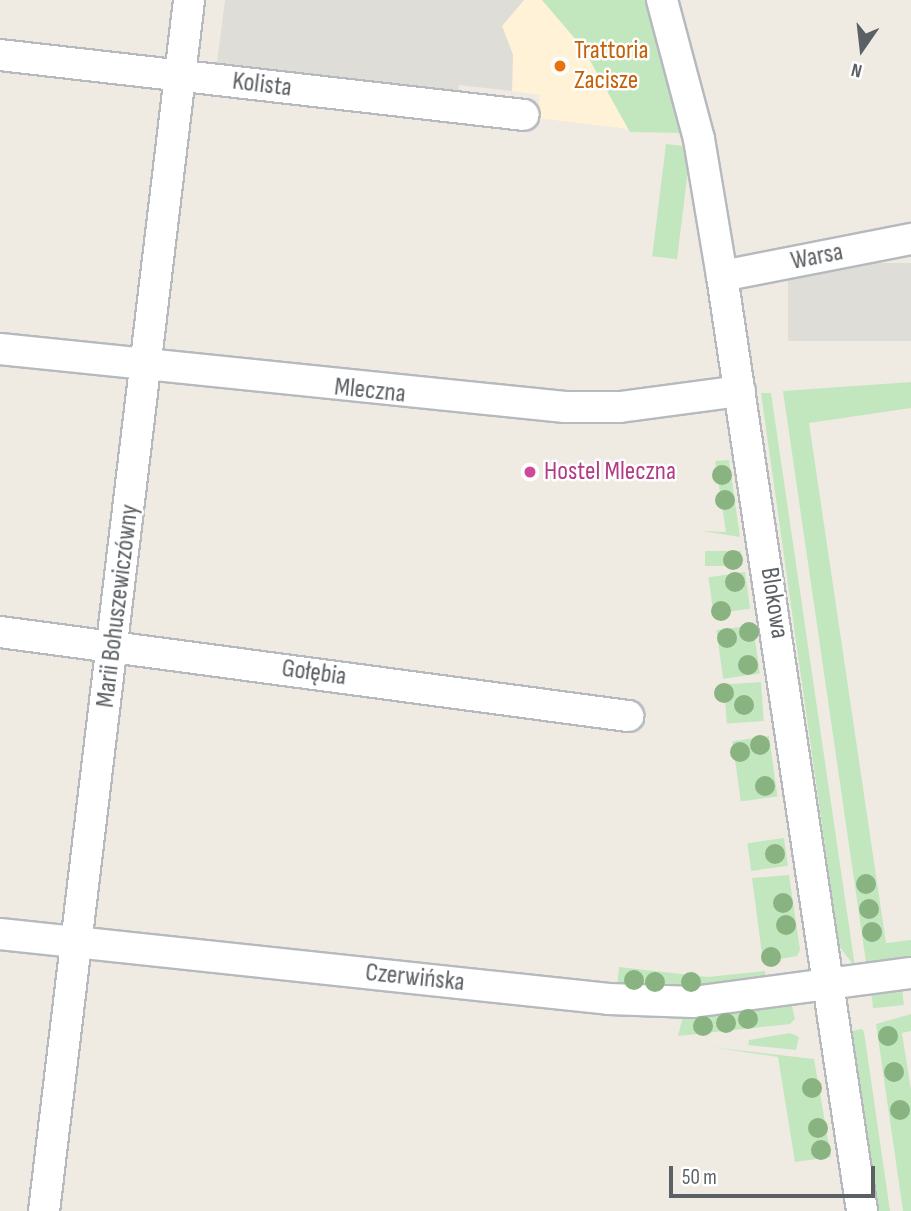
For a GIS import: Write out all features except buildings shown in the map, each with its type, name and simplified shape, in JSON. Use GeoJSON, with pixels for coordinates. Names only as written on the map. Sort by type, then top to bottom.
{"type":"FeatureCollection","features":[{"type":"Feature","properties":{"kind":"street","name":"Marii Bohuszewiczówny"},"geometry":{"type":"LineString","coordinates":[[44,1211],[189,0]]}},
{"type":"Feature","properties":{"kind":"street","name":"Blokowa"},"geometry":{"type":"LineString","coordinates":[[662,0],[699,139],[722,276],[862,1211]]}},
{"type":"Feature","properties":{"kind":"street","name":"Kolista"},"geometry":{"type":"LineString","coordinates":[[0,55],[180,78],[524,115]]}},
{"type":"Feature","properties":{"kind":"street","name":"Warsa"},"geometry":{"type":"LineString","coordinates":[[722,276],[911,239]]}},
{"type":"Feature","properties":{"kind":"street","name":"Mleczna"},"geometry":{"type":"LineString","coordinates":[[0,349],[147,367],[565,407],[620,407],[740,391]]}},
{"type":"Feature","properties":{"kind":"street","name":"Gołębia"},"geometry":{"type":"LineString","coordinates":[[0,632],[628,716]]}},
{"type":"Feature","properties":{"kind":"street","name":"Czerwińska"},"geometry":{"type":"LineString","coordinates":[[0,934],[609,999],[693,1002],[911,973]]}},
{"type":"Feature","properties":{"kind":"shaded area"},"geometry":{"type":"Polygon","coordinates":[[[225,0],[524,0],[502,26],[513,55],[512,91],[459,85],[458,95],[217,63],[225,0]]]}},
{"type":"Feature","properties":{"kind":"shaded area"},"geometry":{"type":"Polygon","coordinates":[[[524,0],[542,0],[583,48],[628,129],[537,118],[540,95],[512,91],[513,55],[502,26],[524,0]]]}},
{"type":"Feature","properties":{"kind":"shaded area"},"geometry":{"type":"Polygon","coordinates":[[[788,263],[911,263],[911,341],[788,341],[788,263]]]}},
{"type":"Feature","properties":{"kind":"green space"},"geometry":{"type":"Polygon","coordinates":[[[542,0],[647,0],[688,133],[630,132],[583,48],[542,0]]]}},
{"type":"Feature","properties":{"kind":"green space"},"geometry":{"type":"Polygon","coordinates":[[[666,144],[691,147],[677,259],[652,256],[666,144]]]}},
{"type":"Feature","properties":{"kind":"green space"},"geometry":{"type":"Polygon","coordinates":[[[911,382],[911,408],[809,423],[886,943],[911,940],[911,962],[867,969],[783,391],[911,382]]]}},
{"type":"Feature","properties":{"kind":"green space"},"geometry":{"type":"Polygon","coordinates":[[[761,393],[771,393],[855,967],[839,946],[761,393]]]}},
{"type":"Feature","properties":{"kind":"green space"},"geometry":{"type":"Polygon","coordinates":[[[729,460],[740,537],[702,531],[726,532],[715,461],[729,460]]]}},
{"type":"Feature","properties":{"kind":"green space"},"geometry":{"type":"Polygon","coordinates":[[[705,551],[741,551],[741,566],[705,566],[705,551]]]}},
{"type":"Feature","properties":{"kind":"green space"},"geometry":{"type":"Polygon","coordinates":[[[745,572],[750,609],[714,614],[708,577],[745,572]]]}},
{"type":"Feature","properties":{"kind":"green space"},"geometry":{"type":"Polygon","coordinates":[[[753,625],[760,674],[723,679],[716,630],[753,625]]]}},
{"type":"Feature","properties":{"kind":"green space"},"geometry":{"type":"Polygon","coordinates":[[[761,682],[764,721],[727,723],[724,685],[761,682]]]}},
{"type":"Feature","properties":{"kind":"green space"},"geometry":{"type":"Polygon","coordinates":[[[769,736],[777,796],[741,802],[732,741],[769,736]]]}},
{"type":"Feature","properties":{"kind":"green space"},"geometry":{"type":"Polygon","coordinates":[[[784,838],[788,866],[751,871],[747,843],[784,838]]]}},
{"type":"Feature","properties":{"kind":"green space"},"geometry":{"type":"Polygon","coordinates":[[[789,875],[800,950],[797,956],[763,962],[752,878],[789,875]]]}},
{"type":"Feature","properties":{"kind":"green space"},"geometry":{"type":"Polygon","coordinates":[[[619,967],[708,977],[765,971],[766,979],[697,990],[617,987],[619,967]]]}},
{"type":"Feature","properties":{"kind":"green space"},"geometry":{"type":"Polygon","coordinates":[[[902,987],[904,1005],[873,1008],[871,990],[902,987]]]}},
{"type":"Feature","properties":{"kind":"green space"},"geometry":{"type":"Polygon","coordinates":[[[791,1002],[795,1019],[790,1024],[678,1036],[683,1016],[791,1002]]]}},
{"type":"Feature","properties":{"kind":"green space"},"geometry":{"type":"Polygon","coordinates":[[[911,1014],[911,1031],[902,1033],[911,1090],[911,1211],[903,1211],[876,1024],[911,1014]]]}},
{"type":"Feature","properties":{"kind":"green space"},"geometry":{"type":"Polygon","coordinates":[[[862,1029],[890,1211],[879,1211],[852,1031],[862,1029]]]}},
{"type":"Feature","properties":{"kind":"green space"},"geometry":{"type":"Polygon","coordinates":[[[790,1033],[799,1037],[796,1050],[748,1045],[749,1040],[790,1033]]]}},
{"type":"Feature","properties":{"kind":"green space"},"geometry":{"type":"Polygon","coordinates":[[[711,1047],[814,1059],[831,1157],[795,1162],[778,1057],[711,1047]]]}},
{"type":"Feature","properties":{"kind":"place","name":"Trattoria Zacisze"},"geometry":{"type":"Point","coordinates":[560,66]}},
{"type":"Feature","properties":{"kind":"place","name":"Hostel Mleczna"},"geometry":{"type":"Point","coordinates":[530,472]}}]}
